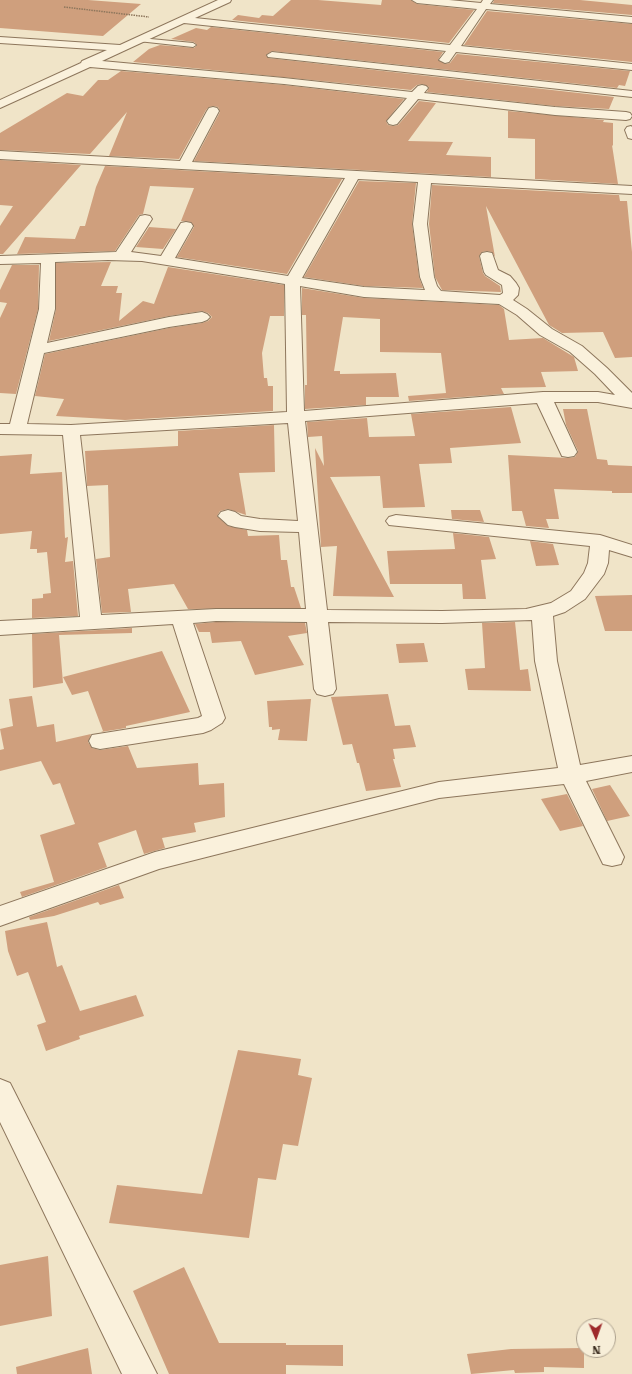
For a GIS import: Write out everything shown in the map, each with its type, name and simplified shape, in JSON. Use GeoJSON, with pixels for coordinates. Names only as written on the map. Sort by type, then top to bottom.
{"type":"FeatureCollection","features":[{"type":"Feature","properties":{"kind":"street"},"geometry":{"type":"LineString","coordinates":[[0,104],[86,63],[226,0]]}},
{"type":"Feature","properties":{"kind":"street"},"geometry":{"type":"LineString","coordinates":[[417,0],[486,3],[632,20]]}},
{"type":"Feature","properties":{"kind":"street"},"geometry":{"type":"LineString","coordinates":[[393,121],[437,72],[486,3]]}},
{"type":"Feature","properties":{"kind":"street"},"geometry":{"type":"LineString","coordinates":[[182,21],[632,67]]}},
{"type":"Feature","properties":{"kind":"street"},"geometry":{"type":"LineString","coordinates":[[0,40],[119,48]]}},
{"type":"Feature","properties":{"kind":"street"},"geometry":{"type":"LineString","coordinates":[[272,55],[632,94],[625,125],[632,132]]}},
{"type":"Feature","properties":{"kind":"street"},"geometry":{"type":"LineString","coordinates":[[86,63],[284,81],[555,111],[626,116]]}},
{"type":"Feature","properties":{"kind":"street"},"geometry":{"type":"LineString","coordinates":[[184,165],[213,111]]}},
{"type":"Feature","properties":{"kind":"street"},"geometry":{"type":"LineString","coordinates":[[0,155],[632,190]]}},
{"type":"Feature","properties":{"kind":"street"},"geometry":{"type":"LineString","coordinates":[[325,689],[296,416],[292,282],[354,174]]}},
{"type":"Feature","properties":{"kind":"street"},"geometry":{"type":"LineString","coordinates":[[425,179],[420,224],[427,277],[430,287],[437,294]]}},
{"type":"Feature","properties":{"kind":"street"},"geometry":{"type":"LineString","coordinates":[[121,256],[145,219]]}},
{"type":"Feature","properties":{"kind":"street"},"geometry":{"type":"LineString","coordinates":[[166,260],[186,226]]}},
{"type":"Feature","properties":{"kind":"street"},"geometry":{"type":"LineString","coordinates":[[0,260],[121,256],[166,260],[292,282],[364,292],[437,294],[503,300],[522,312],[546,332],[576,350],[601,371],[631,402]]}},
{"type":"Feature","properties":{"kind":"street"},"geometry":{"type":"LineString","coordinates":[[487,256],[491,272],[505,279],[511,288],[510,295],[503,300]]}},
{"type":"Feature","properties":{"kind":"street"},"geometry":{"type":"LineString","coordinates":[[48,259],[47,309],[36,350],[8,429],[71,430],[296,416],[543,397],[598,397],[631,402]]}},
{"type":"Feature","properties":{"kind":"street"},"geometry":{"type":"LineString","coordinates":[[418,311],[419,294]]}},
{"type":"Feature","properties":{"kind":"street"},"geometry":{"type":"LineString","coordinates":[[36,350],[162,323],[202,317]]}},
{"type":"Feature","properties":{"kind":"street"},"geometry":{"type":"LineString","coordinates":[[543,397],[568,452]]}},
{"type":"Feature","properties":{"kind":"street"},"geometry":{"type":"LineString","coordinates":[[71,430],[91,621]]}},
{"type":"Feature","properties":{"kind":"street"},"geometry":{"type":"LineString","coordinates":[[228,516],[235,520],[260,525],[307,527]]}},
{"type":"Feature","properties":{"kind":"street"},"geometry":{"type":"LineString","coordinates":[[396,521],[600,542],[632,551]]}},
{"type":"Feature","properties":{"kind":"street"},"geometry":{"type":"LineString","coordinates":[[0,628],[91,621],[216,615],[442,617],[526,615],[558,608],[578,595],[594,574],[598,563],[600,542]]}},
{"type":"Feature","properties":{"kind":"street"},"geometry":{"type":"LineString","coordinates":[[542,611],[546,661],[571,776],[612,857]]}},
{"type":"Feature","properties":{"kind":"street"},"geometry":{"type":"LineString","coordinates":[[100,741],[203,725],[212,721],[214,718],[181,617]]}},
{"type":"Feature","properties":{"kind":"street"},"geometry":{"type":"LineString","coordinates":[[0,916],[155,861],[439,790],[571,776],[632,764]]}},
{"type":"Feature","properties":{"kind":"street"},"geometry":{"type":"LineString","coordinates":[[1,1094],[140,1374]]}},
{"type":"Feature","properties":{"kind":"lane"},"geometry":{"type":"LineString","coordinates":[[140,40],[193,45]]}},
{"type":"Feature","properties":{"kind":"path"},"geometry":{"type":"LineString","coordinates":[[64,7],[182,21]]}},
{"type":"Feature","properties":{"kind":"building"},"geometry":{"type":"Polygon","coordinates":[[[0,0],[88,0],[141,4],[103,36],[0,28],[0,0]]]}},
{"type":"Feature","properties":{"kind":"building"},"geometry":{"type":"Polygon","coordinates":[[[291,0],[318,0],[381,5],[382,0],[411,0],[417,4],[474,10],[449,43],[232,20],[238,15],[259,18],[262,15],[273,16],[291,0]]]}},
{"type":"Feature","properties":{"kind":"building"},"geometry":{"type":"Polygon","coordinates":[[[494,0],[580,0],[632,5],[632,15],[493,3],[494,0]]]}},
{"type":"Feature","properties":{"kind":"building"},"geometry":{"type":"Polygon","coordinates":[[[487,11],[632,24],[632,62],[464,45],[487,11]]]}},
{"type":"Feature","properties":{"kind":"building"},"geometry":{"type":"Polygon","coordinates":[[[211,27],[443,52],[438,60],[445,64],[450,63],[457,54],[630,71],[625,86],[619,85],[617,88],[272,51],[266,55],[268,58],[614,97],[609,109],[555,106],[427,92],[429,87],[422,84],[417,85],[411,90],[133,62],[149,49],[160,45],[194,48],[197,45],[194,42],[171,39],[196,28],[207,30],[211,27]]]}},
{"type":"Feature","properties":{"kind":"building"},"geometry":{"type":"Polygon","coordinates":[[[121,71],[284,85],[404,99],[386,121],[388,125],[393,126],[398,125],[419,101],[436,103],[408,141],[453,142],[446,155],[491,157],[491,177],[194,161],[220,112],[218,107],[213,106],[206,110],[179,159],[109,156],[127,112],[90,154],[0,150],[0,133],[67,93],[83,96],[98,80],[108,80],[121,71]]]}},
{"type":"Feature","properties":{"kind":"building"},"geometry":{"type":"Polygon","coordinates":[[[508,111],[604,120],[603,122],[613,123],[613,146],[612,145],[618,184],[535,179],[535,139],[508,138],[508,111]]]}},
{"type":"Feature","properties":{"kind":"building"},"geometry":{"type":"Polygon","coordinates":[[[0,160],[81,165],[3,254],[0,254],[0,226],[13,206],[0,205],[0,160]]]}},
{"type":"Feature","properties":{"kind":"building"},"geometry":{"type":"Polygon","coordinates":[[[105,166],[342,179],[287,274],[177,257],[194,227],[191,222],[181,221],[194,188],[150,186],[143,214],[139,215],[115,251],[17,254],[25,237],[75,239],[80,226],[85,226],[96,187],[105,166]]]}},
{"type":"Feature","properties":{"kind":"building"},"geometry":{"type":"Polygon","coordinates":[[[359,181],[416,183],[412,224],[419,277],[423,288],[364,286],[304,277],[359,181]]]}},
{"type":"Feature","properties":{"kind":"building"},"geometry":{"type":"Polygon","coordinates":[[[432,185],[619,195],[620,201],[627,201],[632,252],[632,357],[615,358],[603,332],[562,333],[549,325],[486,206],[495,257],[492,252],[487,251],[482,252],[479,256],[483,273],[500,286],[501,292],[442,290],[435,277],[429,224],[432,185]]]}},
{"type":"Feature","properties":{"kind":"building"},"geometry":{"type":"Polygon","coordinates":[[[149,227],[176,229],[163,249],[136,247],[149,227]]]}},
{"type":"Feature","properties":{"kind":"building"},"geometry":{"type":"Polygon","coordinates":[[[111,262],[101,286],[118,286],[116,293],[122,293],[119,321],[143,301],[154,304],[168,267],[284,285],[284,316],[270,316],[262,353],[264,378],[267,378],[268,386],[273,386],[273,411],[125,420],[56,416],[64,399],[35,396],[45,354],[169,328],[202,323],[208,321],[212,317],[208,313],[202,311],[169,316],[49,341],[56,309],[56,263],[111,262]]]}},
{"type":"Feature","properties":{"kind":"building"},"geometry":{"type":"Polygon","coordinates":[[[12,265],[39,265],[38,309],[16,394],[0,393],[0,318],[7,303],[0,302],[0,290],[12,265]]]}},
{"type":"Feature","properties":{"kind":"building"},"geometry":{"type":"Polygon","coordinates":[[[302,288],[364,298],[499,305],[504,309],[509,340],[543,338],[574,357],[578,371],[541,372],[546,387],[501,388],[504,394],[409,401],[408,396],[446,393],[441,353],[380,352],[380,319],[343,317],[334,371],[340,371],[340,374],[396,373],[399,397],[366,397],[366,405],[305,409],[305,385],[307,385],[306,315],[302,315],[302,288]]]}},
{"type":"Feature","properties":{"kind":"building"},"geometry":{"type":"Polygon","coordinates":[[[511,407],[521,443],[450,448],[452,463],[419,464],[425,507],[383,508],[380,476],[330,477],[394,597],[333,596],[337,546],[321,547],[315,448],[324,466],[322,436],[308,437],[307,422],[367,418],[369,437],[415,436],[411,414],[511,407]]]}},
{"type":"Feature","properties":{"kind":"building"},"geometry":{"type":"Polygon","coordinates":[[[563,409],[587,409],[597,459],[607,460],[608,465],[632,466],[632,493],[554,489],[559,519],[546,519],[549,528],[526,526],[522,511],[512,511],[508,455],[568,458],[575,457],[578,451],[566,425],[563,409]]]}},
{"type":"Feature","properties":{"kind":"building"},"geometry":{"type":"Polygon","coordinates":[[[274,425],[275,472],[239,473],[246,515],[228,509],[220,511],[217,516],[228,526],[247,530],[248,536],[279,535],[281,560],[287,560],[291,587],[294,587],[301,608],[188,609],[174,584],[128,589],[131,612],[102,613],[96,559],[110,557],[108,485],[87,486],[85,451],[178,446],[178,431],[274,425]]]}},
{"type":"Feature","properties":{"kind":"building"},"geometry":{"type":"Polygon","coordinates":[[[32,454],[30,474],[62,472],[65,538],[68,537],[65,562],[73,561],[78,616],[32,618],[32,599],[43,598],[43,594],[51,593],[47,552],[37,553],[37,549],[30,549],[32,531],[0,534],[0,456],[32,454]]]}},
{"type":"Feature","properties":{"kind":"building"},"geometry":{"type":"Polygon","coordinates":[[[451,510],[480,510],[484,522],[452,519],[451,510]]]}},
{"type":"Feature","properties":{"kind":"building"},"geometry":{"type":"Polygon","coordinates":[[[453,533],[489,537],[496,559],[481,560],[486,599],[463,599],[462,584],[390,584],[387,551],[455,549],[453,533]]]}},
{"type":"Feature","properties":{"kind":"building"},"geometry":{"type":"Polygon","coordinates":[[[530,541],[553,544],[559,565],[536,566],[530,541]]]}},
{"type":"Feature","properties":{"kind":"building"},"geometry":{"type":"Polygon","coordinates":[[[632,595],[632,631],[605,631],[595,596],[632,595]]]}},
{"type":"Feature","properties":{"kind":"building"},"geometry":{"type":"Polygon","coordinates":[[[216,622],[305,623],[307,633],[288,636],[304,665],[255,675],[241,641],[212,643],[210,632],[199,632],[195,624],[216,622]]]}},
{"type":"Feature","properties":{"kind":"building"},"geometry":{"type":"Polygon","coordinates":[[[515,622],[520,670],[528,669],[531,691],[468,690],[465,669],[485,668],[482,623],[515,622]]]}},
{"type":"Feature","properties":{"kind":"building"},"geometry":{"type":"Polygon","coordinates":[[[132,628],[132,633],[59,635],[63,683],[33,688],[32,634],[132,628]]]}},
{"type":"Feature","properties":{"kind":"building"},"geometry":{"type":"Polygon","coordinates":[[[424,643],[428,662],[399,663],[396,644],[424,643]]]}},
{"type":"Feature","properties":{"kind":"building"},"geometry":{"type":"Polygon","coordinates":[[[162,651],[190,712],[126,726],[126,728],[101,732],[103,731],[88,691],[72,695],[63,677],[162,651]]]}},
{"type":"Feature","properties":{"kind":"building"},"geometry":{"type":"Polygon","coordinates":[[[388,694],[395,726],[410,725],[416,747],[393,749],[395,759],[393,759],[401,787],[366,791],[359,763],[357,763],[352,744],[343,745],[331,697],[388,694]]]}},
{"type":"Feature","properties":{"kind":"building"},"geometry":{"type":"Polygon","coordinates":[[[32,696],[37,727],[54,724],[56,742],[91,734],[88,742],[92,748],[100,750],[128,746],[137,768],[198,763],[199,785],[224,783],[225,817],[194,823],[196,832],[162,838],[165,848],[144,854],[136,830],[98,843],[107,867],[22,897],[20,892],[54,882],[40,835],[75,824],[60,783],[53,785],[41,761],[0,771],[0,750],[4,749],[0,729],[13,726],[9,699],[32,696]]]}},
{"type":"Feature","properties":{"kind":"building"},"geometry":{"type":"Polygon","coordinates":[[[311,699],[307,741],[278,740],[280,729],[272,730],[272,727],[269,727],[267,701],[311,699]]]}},
{"type":"Feature","properties":{"kind":"building"},"geometry":{"type":"Polygon","coordinates":[[[610,785],[630,816],[607,821],[592,789],[610,785]]]}},
{"type":"Feature","properties":{"kind":"building"},"geometry":{"type":"Polygon","coordinates":[[[567,794],[583,826],[560,831],[541,799],[567,794]]]}},
{"type":"Feature","properties":{"kind":"building"},"geometry":{"type":"Polygon","coordinates":[[[119,885],[124,898],[100,905],[98,902],[54,916],[30,920],[29,917],[119,885]]]}},
{"type":"Feature","properties":{"kind":"building"},"geometry":{"type":"Polygon","coordinates":[[[47,922],[57,967],[62,965],[80,1011],[136,995],[144,1016],[79,1036],[80,1039],[46,1051],[37,1025],[46,1022],[28,972],[17,976],[8,951],[5,931],[47,922]]]}},
{"type":"Feature","properties":{"kind":"building"},"geometry":{"type":"Polygon","coordinates":[[[238,1050],[301,1059],[298,1075],[312,1078],[298,1146],[283,1144],[276,1180],[258,1178],[249,1238],[109,1223],[117,1185],[202,1194],[238,1050]]]}},
{"type":"Feature","properties":{"kind":"building"},"geometry":{"type":"Polygon","coordinates":[[[48,1256],[52,1316],[0,1326],[0,1265],[48,1256]]]}},
{"type":"Feature","properties":{"kind":"building"},"geometry":{"type":"Polygon","coordinates":[[[184,1267],[219,1343],[343,1345],[343,1366],[286,1365],[286,1374],[169,1374],[133,1291],[184,1267]]]}},
{"type":"Feature","properties":{"kind":"building"},"geometry":{"type":"Polygon","coordinates":[[[88,1348],[92,1374],[17,1374],[16,1367],[88,1348]]]}},
{"type":"Feature","properties":{"kind":"building"},"geometry":{"type":"Polygon","coordinates":[[[576,1348],[576,1358],[584,1358],[584,1368],[544,1367],[544,1372],[515,1373],[514,1370],[471,1374],[467,1354],[511,1349],[576,1348]]]}}]}
